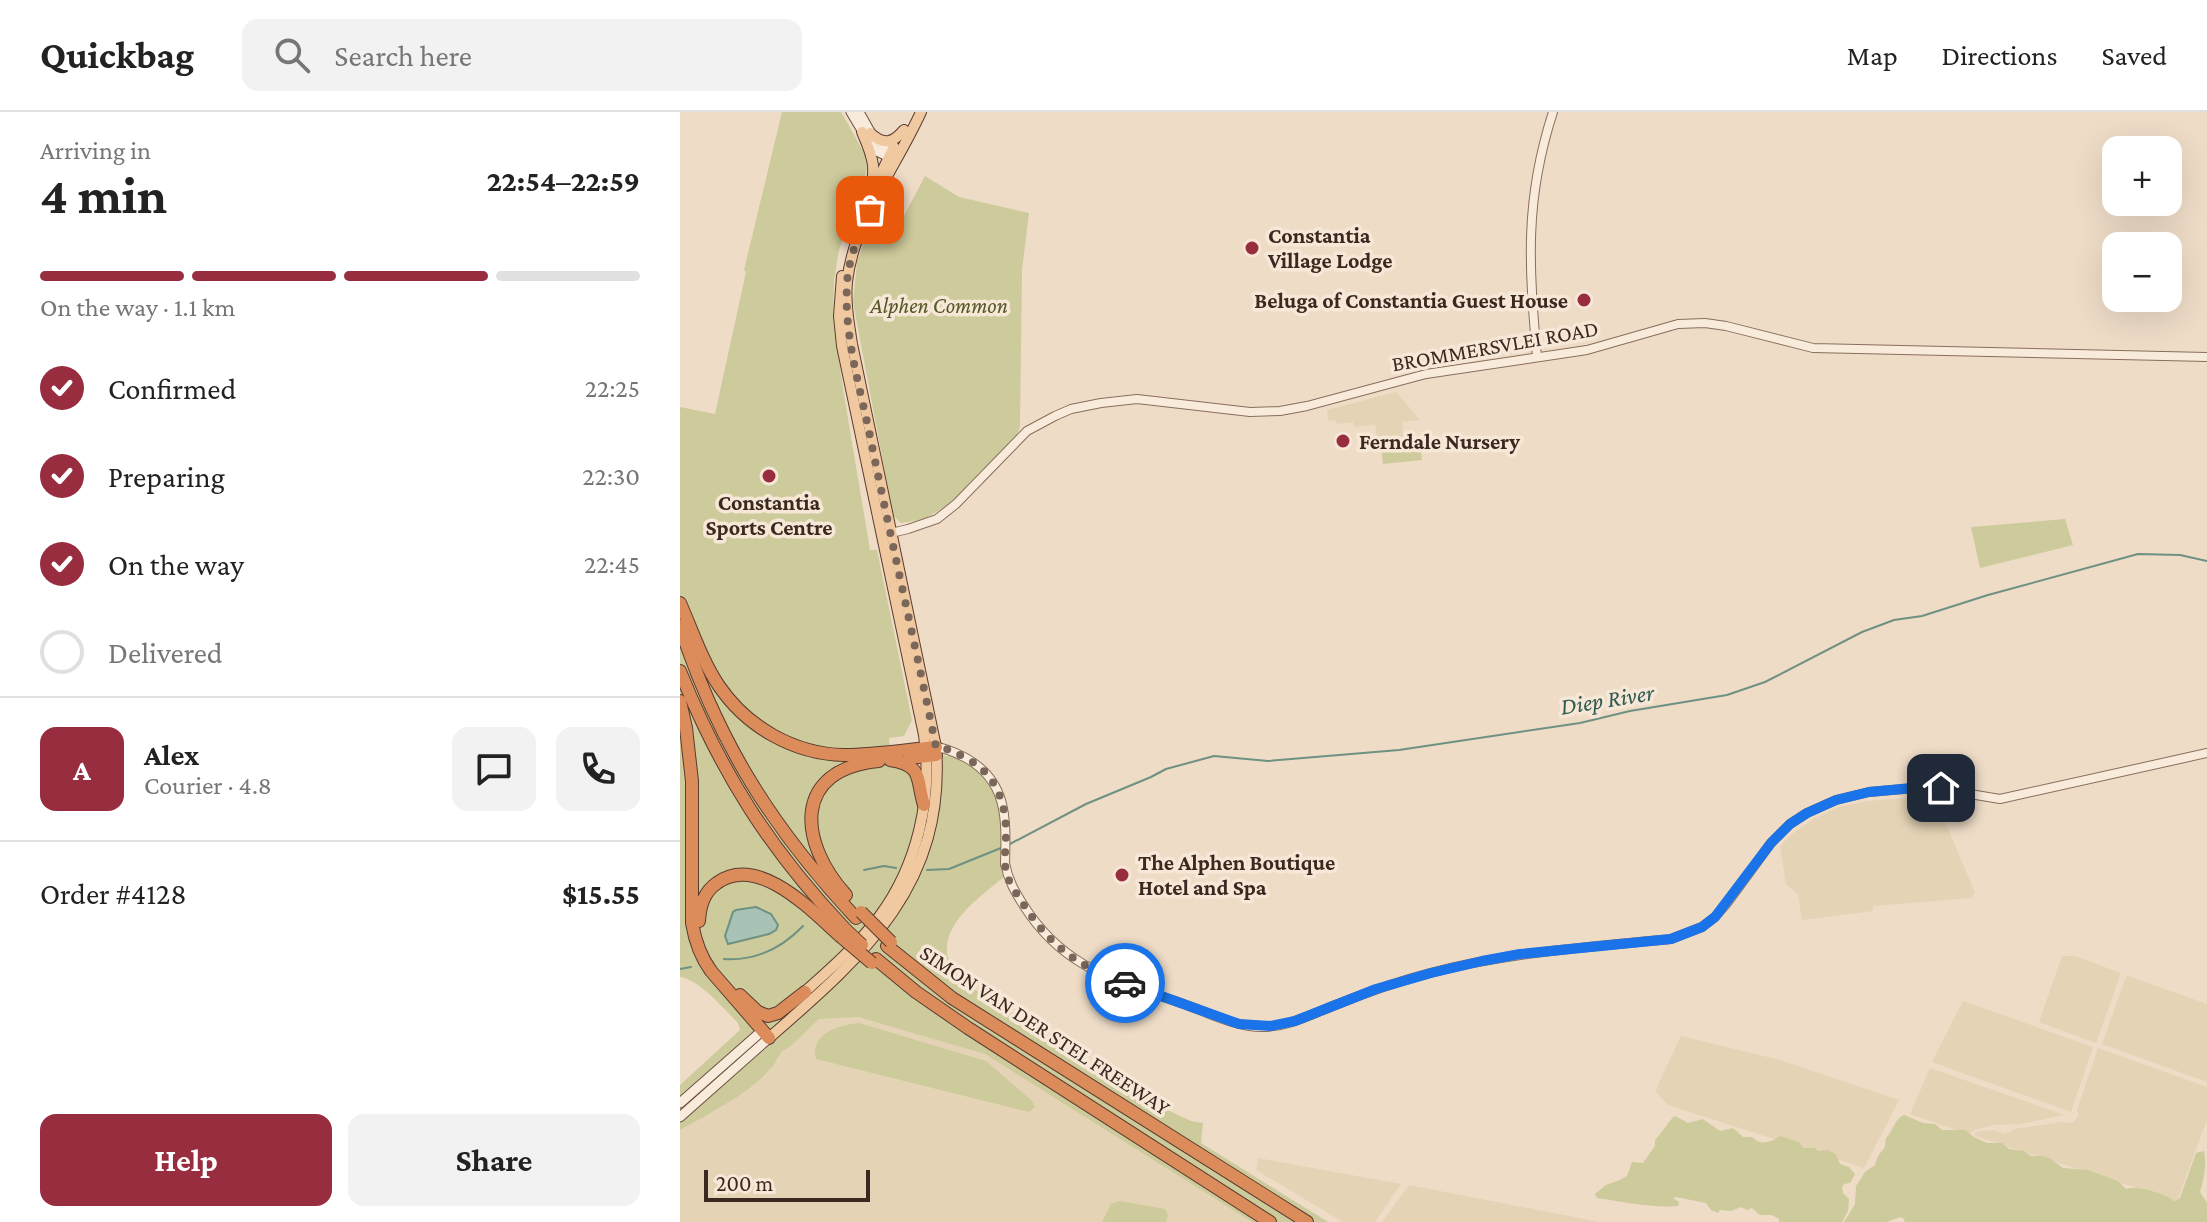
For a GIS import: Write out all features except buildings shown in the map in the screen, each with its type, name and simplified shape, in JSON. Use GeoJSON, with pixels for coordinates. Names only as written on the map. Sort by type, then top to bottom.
{"type":"FeatureCollection","features":[{"type":"Feature","properties":{"kind":"highway"},"geometry":{"type":"LineString","coordinates":[[680,603],[718,685],[749,720],[768,733],[802,748],[841,755],[931,752]]}},
{"type":"Feature","properties":{"kind":"highway"},"geometry":{"type":"LineString","coordinates":[[680,626],[711,707],[760,798],[800,854],[859,915]]}},
{"type":"Feature","properties":{"kind":"highway"},"geometry":{"type":"LineString","coordinates":[[680,671],[709,738],[749,809],[788,865],[843,933]]}},
{"type":"Feature","properties":{"kind":"highway"},"geometry":{"type":"LineString","coordinates":[[680,701],[690,759],[694,938],[711,971],[768,1032]]}},
{"type":"Feature","properties":{"kind":"highway"},"geometry":{"type":"LineString","coordinates":[[859,915],[821,861],[813,834],[813,803],[821,787],[833,775],[849,767],[931,752]]}},
{"type":"Feature","properties":{"kind":"highway"},"geometry":{"type":"LineString","coordinates":[[890,760],[906,763],[916,772],[924,805]]}},
{"type":"Feature","properties":{"kind":"highway"},"geometry":{"type":"LineString","coordinates":[[768,1032],[711,958],[699,923],[700,906],[707,892],[730,877],[743,875],[769,881],[789,892],[843,933]]}},
{"type":"Feature","properties":{"kind":"highway","name":"SIMON VAN DER STEL FREEWAY"},"geometry":{"type":"LineString","coordinates":[[859,915],[889,944],[984,1018],[1307,1222]]}},
{"type":"Feature","properties":{"kind":"highway","name":"SIMON VAN DER STEL FREEWAY"},"geometry":{"type":"LineString","coordinates":[[843,933],[874,961],[968,1028],[1270,1222]]}},
{"type":"Feature","properties":{"kind":"highway"},"geometry":{"type":"LineString","coordinates":[[740,995],[758,1012],[768,1016],[778,1013],[805,992]]}},
{"type":"Feature","properties":{"kind":"main road"},"geometry":{"type":"LineString","coordinates":[[851,112],[874,151],[894,156]]}},
{"type":"Feature","properties":{"kind":"main road"},"geometry":{"type":"LineString","coordinates":[[680,1103],[871,943],[902,900],[920,864],[932,824],[936,788],[931,752],[842,346],[840,284],[848,248],[873,185],[875,169],[859,112]]}},
{"type":"Feature","properties":{"kind":"main road"},"geometry":{"type":"LineString","coordinates":[[866,133],[888,142],[895,139],[919,112]]}},
{"type":"Feature","properties":{"kind":"main road"},"geometry":{"type":"LineString","coordinates":[[867,202],[919,112]]}},
{"type":"Feature","properties":{"kind":"main road"},"geometry":{"type":"LineString","coordinates":[[885,534],[852,344],[847,284],[854,249],[904,130]]}},
{"type":"Feature","properties":{"kind":"main road"},"geometry":{"type":"LineString","coordinates":[[680,1117],[863,936],[893,896],[918,836],[931,752]]}},
{"type":"Feature","properties":{"kind":"street"},"geometry":{"type":"LineString","coordinates":[[1537,357],[1530,282],[1531,217],[1537,173],[1553,112]]}},
{"type":"Feature","properties":{"kind":"street","name":"BROMMERSVLEI ROAD"},"geometry":{"type":"LineString","coordinates":[[885,534],[937,519],[956,504],[1027,431],[1071,409],[1137,399],[1250,412],[1280,411],[1426,374],[1587,350],[1666,326],[1687,323],[1726,326],[1813,348],[2207,357]]}},
{"type":"Feature","properties":{"kind":"street"},"geometry":{"type":"LineString","coordinates":[[931,752],[964,757],[987,773],[999,792],[1005,821],[1006,879],[1034,922],[1056,946],[1085,966],[1111,978],[1239,1024],[1262,1027],[1295,1021],[1376,989],[1482,961],[1685,935],[1715,917],[1771,843],[1790,824],[1836,800],[1869,792],[1928,787],[2000,799],[2207,753]]}},
{"type":"Feature","properties":{"kind":"shaded area"},"geometry":{"type":"Polygon","coordinates":[[[1396,392],[1420,420],[1402,422],[1403,438],[1381,441],[1381,447],[1359,449],[1358,439],[1377,437],[1375,425],[1354,427],[1353,422],[1337,424],[1336,420],[1328,421],[1327,410],[1396,392]]]}},
{"type":"Feature","properties":{"kind":"shaded area"},"geometry":{"type":"Polygon","coordinates":[[[1934,796],[1975,892],[1971,898],[1873,906],[1873,911],[1802,920],[1798,894],[1786,884],[1780,846],[1792,834],[1838,807],[1867,801],[1934,796]]]}},
{"type":"Feature","properties":{"kind":"shaded area"},"geometry":{"type":"Polygon","coordinates":[[[756,907],[771,914],[778,925],[776,930],[728,944],[725,936],[733,912],[756,907]]]}},
{"type":"Feature","properties":{"kind":"shaded area"},"geometry":{"type":"Polygon","coordinates":[[[2062,956],[2075,956],[2121,973],[2096,1043],[2039,1022],[2062,956]]]}},
{"type":"Feature","properties":{"kind":"shaded area"},"geometry":{"type":"Polygon","coordinates":[[[2128,976],[2207,1004],[2207,1082],[2102,1044],[2128,976]]]}},
{"type":"Feature","properties":{"kind":"shaded area"},"geometry":{"type":"Polygon","coordinates":[[[1963,1001],[2093,1047],[2071,1112],[1932,1062],[1963,1001]]]}},
{"type":"Feature","properties":{"kind":"shaded area"},"geometry":{"type":"Polygon","coordinates":[[[858,1017],[985,1053],[1252,1222],[680,1222],[680,1130],[723,1107],[778,1060],[781,1052],[819,1019],[858,1017]]]}},
{"type":"Feature","properties":{"kind":"shaded area"},"geometry":{"type":"Polygon","coordinates":[[[1681,1036],[1780,1060],[1899,1100],[1864,1168],[1668,1105],[1655,1091],[1681,1036]]]}},
{"type":"Feature","properties":{"kind":"shaded area"},"geometry":{"type":"Polygon","coordinates":[[[2098,1048],[2207,1087],[2207,1120],[2177,1201],[1975,1136],[1979,1131],[1993,1130],[2005,1134],[2015,1129],[2073,1123],[2079,1115],[2077,1110],[2098,1048]]]}},
{"type":"Feature","properties":{"kind":"shaded area"},"geometry":{"type":"Polygon","coordinates":[[[1930,1068],[2065,1115],[2020,1124],[1994,1125],[1968,1134],[1910,1114],[1930,1068]]]}},
{"type":"Feature","properties":{"kind":"shaded area"},"geometry":{"type":"Polygon","coordinates":[[[1258,1158],[1401,1184],[1375,1222],[1343,1222],[1256,1170],[1258,1158]]]}},
{"type":"Feature","properties":{"kind":"shaded area"},"geometry":{"type":"Polygon","coordinates":[[[1409,1185],[1600,1222],[1382,1222],[1409,1185]]]}},
{"type":"Feature","properties":{"kind":"green space"},"geometry":{"type":"Polygon","coordinates":[[[782,112],[841,112],[865,154],[867,168],[862,187],[839,250],[833,316],[870,550],[877,550],[912,720],[904,736],[889,738],[890,760],[905,763],[925,805],[934,805],[936,755],[964,757],[994,783],[1006,831],[1004,877],[978,898],[956,923],[949,936],[947,951],[951,966],[963,982],[1161,1107],[1191,1121],[1203,1123],[1201,1143],[1328,1222],[1252,1222],[985,1054],[858,1017],[819,1019],[781,1052],[774,1064],[751,1087],[680,1130],[680,1085],[740,1030],[738,1023],[711,996],[695,983],[680,977],[680,407],[715,414],[744,270],[782,112]]]}},
{"type":"Feature","properties":{"kind":"green space","name":"Alphen Common"},"geometry":{"type":"Polygon","coordinates":[[[925,176],[959,197],[1029,213],[1022,270],[1020,426],[1018,433],[948,505],[924,519],[901,523],[893,515],[853,302],[857,262],[870,225],[894,235],[925,176]]]}},
{"type":"Feature","properties":{"kind":"green space"},"geometry":{"type":"Polygon","coordinates":[[[1420,442],[1422,460],[1383,464],[1381,447],[1420,442]]]}},
{"type":"Feature","properties":{"kind":"green space"},"geometry":{"type":"Polygon","coordinates":[[[2065,519],[2073,545],[1980,568],[1971,527],[2065,519]]]}},
{"type":"Feature","properties":{"kind":"green space"},"geometry":{"type":"Polygon","coordinates":[[[859,1023],[986,1061],[1035,1107],[1029,1112],[816,1059],[815,1050],[822,1037],[835,1028],[859,1023]]]}},
{"type":"Feature","properties":{"kind":"green space"},"geometry":{"type":"Polygon","coordinates":[[[1904,1115],[1935,1124],[1942,1130],[1965,1130],[1987,1143],[2002,1143],[2009,1149],[2051,1159],[2063,1168],[2088,1170],[2118,1181],[2126,1189],[2151,1191],[2175,1201],[2180,1198],[2196,1153],[2204,1151],[2205,1172],[2200,1192],[2207,1203],[2207,1222],[1905,1222],[1900,1217],[1887,1222],[1844,1222],[1855,1204],[1856,1186],[1865,1172],[1875,1165],[1885,1147],[1886,1138],[1904,1115]]]}},
{"type":"Feature","properties":{"kind":"green space"},"geometry":{"type":"Polygon","coordinates":[[[1675,1116],[1688,1123],[1703,1119],[1720,1131],[1733,1128],[1743,1137],[1762,1142],[1780,1136],[1799,1142],[1803,1148],[1836,1154],[1840,1164],[1849,1167],[1855,1174],[1850,1183],[1842,1187],[1849,1199],[1848,1211],[1842,1222],[1779,1222],[1772,1215],[1760,1215],[1752,1208],[1747,1210],[1741,1207],[1718,1213],[1706,1203],[1676,1197],[1673,1198],[1679,1202],[1678,1206],[1597,1198],[1595,1194],[1606,1185],[1627,1176],[1632,1162],[1643,1163],[1655,1146],[1655,1140],[1675,1116]]]}},
{"type":"Feature","properties":{"kind":"green space"},"geometry":{"type":"Polygon","coordinates":[[[1119,1201],[1165,1209],[1168,1215],[1166,1222],[1102,1222],[1111,1204],[1119,1201]]]}},
{"type":"Feature","properties":{"kind":"waterway","name":"Diep River"},"geometry":{"type":"LineString","coordinates":[[1008,845],[1086,804],[1166,769],[1214,756],[1268,761],[1399,750],[1580,723],[1630,711],[1727,695],[1765,682],[1862,632],[1894,620],[1922,616],[2138,554],[2180,555],[2207,561]]}},
{"type":"Feature","properties":{"kind":"waterway","name":"Diep River"},"geometry":{"type":"LineString","coordinates":[[927,870],[949,869],[1001,848]]}},
{"type":"Feature","properties":{"kind":"waterway","name":"Diep River"},"geometry":{"type":"LineString","coordinates":[[864,870],[884,866],[896,868]]}},
{"type":"Feature","properties":{"kind":"waterway","name":"Diep River"},"geometry":{"type":"LineString","coordinates":[[724,959],[747,958],[767,952],[803,926]]}},
{"type":"Feature","properties":{"kind":"waterway","name":"Diep River"},"geometry":{"type":"LineString","coordinates":[[680,969],[691,967]]}},
{"type":"Feature","properties":{"kind":"way so far"},"geometry":{"type":"LineString","coordinates":[[870,210],[854,249],[847,284],[848,316],[883,501],[936,747],[974,762],[994,783],[1004,813],[1007,877],[1034,922],[1056,946],[1074,959],[1098,973],[1125,983]]}},
{"type":"Feature","properties":{"kind":"place","name":"Constantia Village Lodge"},"geometry":{"type":"Point","coordinates":[1252,248]}},
{"type":"Feature","properties":{"kind":"place","name":"Beluga of Constantia Guest House"},"geometry":{"type":"Point","coordinates":[1584,300]}},
{"type":"Feature","properties":{"kind":"place","name":"Ferndale Nursery"},"geometry":{"type":"Point","coordinates":[1343,441]}},
{"type":"Feature","properties":{"kind":"place","name":"Constantia Sports Centre"},"geometry":{"type":"Point","coordinates":[769,476]}},
{"type":"Feature","properties":{"kind":"place","name":"The Alphen Boutique Hotel and Spa"},"geometry":{"type":"Point","coordinates":[1122,875]}},
{"type":"Feature","properties":{"kind":"route"},"geometry":{"type":"LineString","coordinates":[[1125,983],[1239,1024],[1270,1026],[1295,1021],[1376,989],[1482,961],[1520,954],[1671,939],[1702,927],[1715,917],[1771,843],[1790,824],[1807,813],[1852,795],[1941,788]]}}]}
